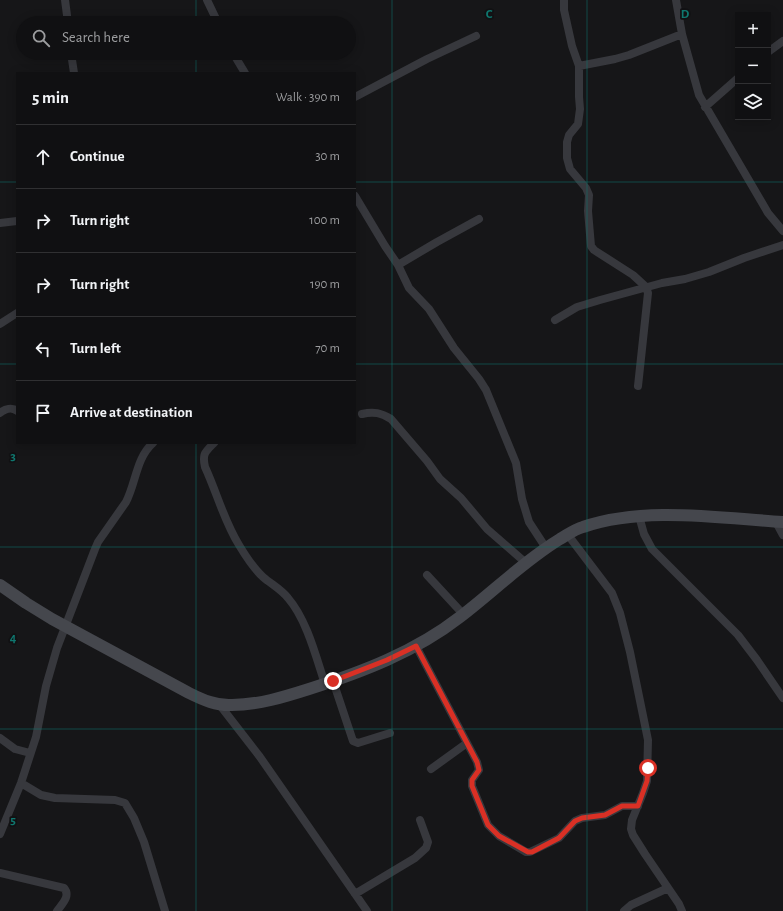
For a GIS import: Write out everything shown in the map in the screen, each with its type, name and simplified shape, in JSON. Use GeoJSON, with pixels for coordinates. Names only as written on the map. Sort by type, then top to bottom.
{"type":"FeatureCollection","features":[{"type":"Feature","properties":{"kind":"street"},"geometry":{"type":"LineString","coordinates":[[65,0],[67,16]]}},
{"type":"Feature","properties":{"kind":"street"},"geometry":{"type":"LineString","coordinates":[[207,0],[215,16]]}},
{"type":"Feature","properties":{"kind":"street"},"geometry":{"type":"LineString","coordinates":[[564,0],[564,10],[572,46],[579,66],[580,119],[569,135],[567,142],[567,158],[570,169],[586,188],[589,195],[588,211],[591,246],[594,250],[626,270],[646,287],[648,302],[638,386]]}},
{"type":"Feature","properties":{"kind":"street"},"geometry":{"type":"LineString","coordinates":[[676,0],[682,34],[699,95],[768,213],[783,231]]}},
{"type":"Feature","properties":{"kind":"street"},"geometry":{"type":"LineString","coordinates":[[579,66],[630,55],[682,34]]}},
{"type":"Feature","properties":{"kind":"street"},"geometry":{"type":"LineString","coordinates":[[356,96],[427,59],[476,36]]}},
{"type":"Feature","properties":{"kind":"street"},"geometry":{"type":"LineString","coordinates":[[771,50],[783,41]]}},
{"type":"Feature","properties":{"kind":"street"},"geometry":{"type":"LineString","coordinates":[[72,60],[74,72]]}},
{"type":"Feature","properties":{"kind":"street"},"geometry":{"type":"LineString","coordinates":[[237,60],[244,72]]}},
{"type":"Feature","properties":{"kind":"street"},"geometry":{"type":"LineString","coordinates":[[705,107],[735,81]]}},
{"type":"Feature","properties":{"kind":"street"},"geometry":{"type":"LineString","coordinates":[[356,198],[398,265],[409,288],[430,310],[454,348],[486,390],[516,463],[522,499],[527,515],[534,530],[546,548]]}},
{"type":"Feature","properties":{"kind":"street"},"geometry":{"type":"LineString","coordinates":[[398,265],[436,242],[480,219]]}},
{"type":"Feature","properties":{"kind":"street"},"geometry":{"type":"LineString","coordinates":[[0,223],[16,221]]}},
{"type":"Feature","properties":{"kind":"street"},"geometry":{"type":"LineString","coordinates":[[555,320],[577,308],[646,287],[685,280],[783,245]]}},
{"type":"Feature","properties":{"kind":"street"},"geometry":{"type":"LineString","coordinates":[[0,324],[16,314]]}},
{"type":"Feature","properties":{"kind":"street"},"geometry":{"type":"LineString","coordinates":[[0,413],[7,409],[16,410]]}},
{"type":"Feature","properties":{"kind":"street"},"geometry":{"type":"LineString","coordinates":[[362,414],[377,412],[384,414],[391,419],[427,461],[440,479],[462,498],[487,529],[526,562]]}},
{"type":"Feature","properties":{"kind":"street"},"geometry":{"type":"LineString","coordinates":[[0,834],[21,783],[36,737],[51,668],[65,626],[98,542],[130,495],[141,460],[152,444]]}},
{"type":"Feature","properties":{"kind":"street"},"geometry":{"type":"LineString","coordinates":[[213,444],[204,453],[203,459],[232,532],[239,545],[261,575],[281,590],[289,598],[296,609],[353,741],[358,743],[390,732]]}},
{"type":"Feature","properties":{"kind":"street"},"geometry":{"type":"LineString","coordinates":[[0,585],[26,603],[65,626],[202,700],[232,705],[269,700],[329,683],[387,660],[416,646],[464,614],[526,562],[581,527],[614,518],[666,515],[779,522],[783,535]]}},
{"type":"Feature","properties":{"kind":"street"},"geometry":{"type":"LineString","coordinates":[[638,516],[644,534],[652,549],[738,635],[783,698]]}},
{"type":"Feature","properties":{"kind":"street"},"geometry":{"type":"LineString","coordinates":[[568,535],[612,593],[620,613],[630,652],[648,740],[647,781],[632,820],[633,835],[679,904],[682,911]]}},
{"type":"Feature","properties":{"kind":"street"},"geometry":{"type":"LineString","coordinates":[[427,576],[464,614]]}},
{"type":"Feature","properties":{"kind":"street"},"geometry":{"type":"LineString","coordinates":[[416,646],[479,767],[479,770],[472,780],[472,786],[486,822],[499,836],[526,852],[530,852],[559,838],[575,821],[582,818],[605,815],[622,806],[638,806]]}},
{"type":"Feature","properties":{"kind":"street"},"geometry":{"type":"LineString","coordinates":[[219,704],[260,757],[367,911]]}},
{"type":"Feature","properties":{"kind":"street"},"geometry":{"type":"LineString","coordinates":[[0,738],[15,749],[30,753]]}},
{"type":"Feature","properties":{"kind":"street"},"geometry":{"type":"LineString","coordinates":[[431,769],[467,743]]}},
{"type":"Feature","properties":{"kind":"street"},"geometry":{"type":"LineString","coordinates":[[21,783],[41,795],[55,798],[116,800],[125,803],[134,818],[144,842],[165,911]]}},
{"type":"Feature","properties":{"kind":"street"},"geometry":{"type":"LineString","coordinates":[[355,894],[410,861],[426,848],[428,842],[420,820]]}},
{"type":"Feature","properties":{"kind":"street"},"geometry":{"type":"LineString","coordinates":[[0,873],[64,888],[67,890],[66,898],[57,911]]}},
{"type":"Feature","properties":{"kind":"street"},"geometry":{"type":"LineString","coordinates":[[624,911],[631,905],[668,888]]}},
{"type":"Feature","properties":{"kind":"route"},"geometry":{"type":"LineString","coordinates":[[333,681],[387,660],[416,646],[464,734],[479,767],[478,773],[471,783],[484,818],[493,831],[499,836],[526,852],[532,852],[559,838],[575,821],[582,818],[605,815],[622,806],[638,806],[647,781],[648,768]]}}]}
